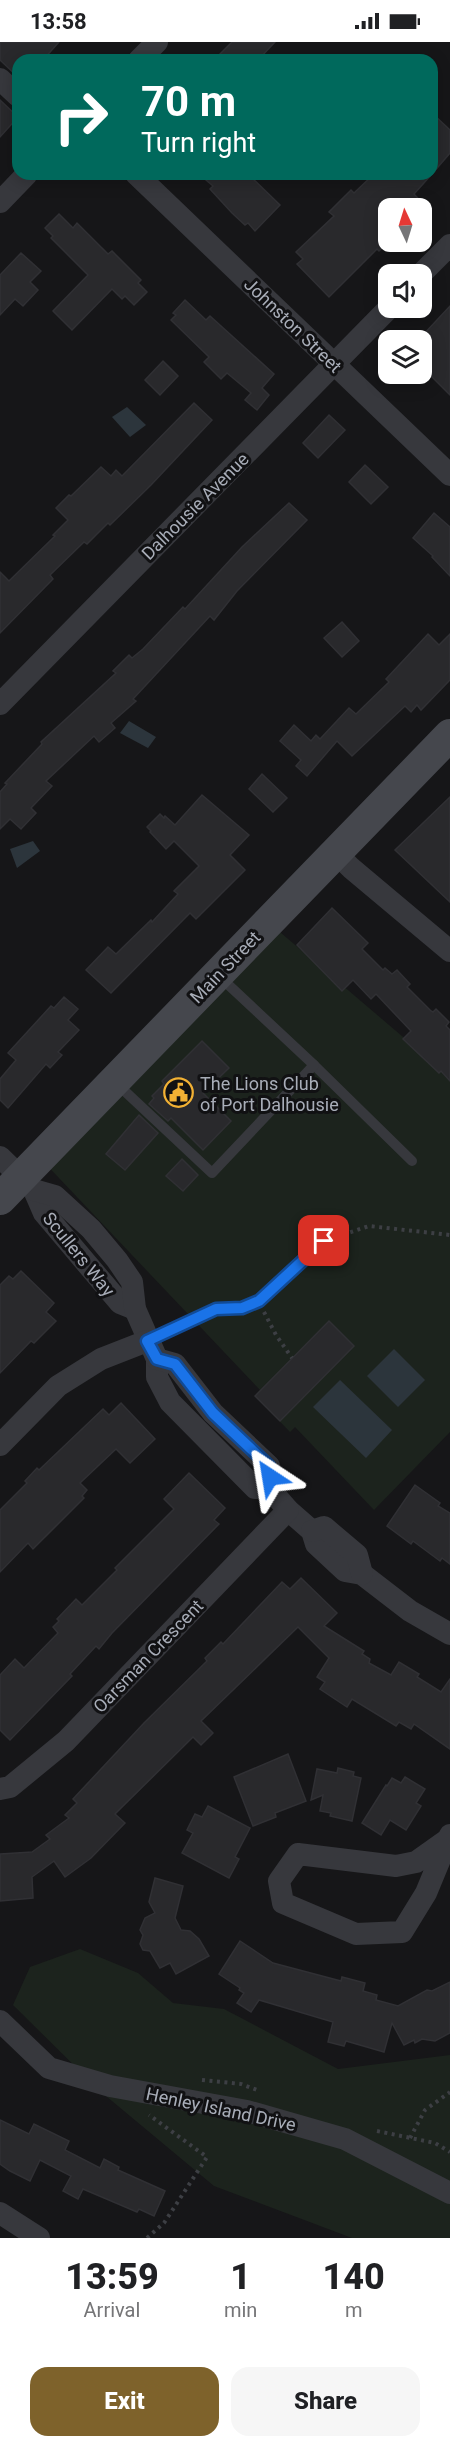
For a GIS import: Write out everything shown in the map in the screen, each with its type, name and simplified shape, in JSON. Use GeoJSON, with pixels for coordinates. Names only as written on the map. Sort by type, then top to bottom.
{"type":"FeatureCollection","features":[{"type":"Feature","properties":{"kind":"main road","name":"Main Street"},"geometry":{"type":"LineString","coordinates":[[0,1199],[18,1174],[114,1082],[450,735]]}},
{"type":"Feature","properties":{"kind":"street"},"geometry":{"type":"LineString","coordinates":[[145,54],[157,42]]}},
{"type":"Feature","properties":{"kind":"street"},"geometry":{"type":"LineString","coordinates":[[0,79],[12,90]]}},
{"type":"Feature","properties":{"kind":"street"},"geometry":{"type":"LineString","coordinates":[[0,202],[21,180]]}},
{"type":"Feature","properties":{"kind":"street","name":"Johnston Street"},"geometry":{"type":"LineString","coordinates":[[142,180],[450,474]]}},
{"type":"Feature","properties":{"kind":"street"},"geometry":{"type":"LineString","coordinates":[[431,264],[450,245]]}},
{"type":"Feature","properties":{"kind":"street","name":"Dalhousie Avenue"},"geometry":{"type":"LineString","coordinates":[[0,704],[379,318]]}},
{"type":"Feature","properties":{"kind":"street"},"geometry":{"type":"LineString","coordinates":[[336,852],[351,868],[450,951]]}},
{"type":"Feature","properties":{"kind":"street","name":"Scullers Way"},"geometry":{"type":"LineString","coordinates":[[18,1174],[44,1214],[120,1303],[135,1309],[152,1350],[157,1377],[170,1402],[255,1488],[269,1488],[288,1510],[312,1531],[316,1545],[345,1572],[362,1574],[410,1611],[450,1634]]}},
{"type":"Feature","properties":{"kind":"street"},"geometry":{"type":"LineString","coordinates":[[0,1444],[58,1386],[102,1359],[152,1350]]}},
{"type":"Feature","properties":{"kind":"street","name":"Oarsman Crescent"},"geometry":{"type":"LineString","coordinates":[[0,1790],[10,1787],[66,1742],[288,1510]]}},
{"type":"Feature","properties":{"kind":"street"},"geometry":{"type":"LineString","coordinates":[[448,1838],[426,1893],[402,1932],[356,1934],[283,1903],[279,1881],[298,1854],[396,1866],[416,1862],[448,1838]]}},
{"type":"Feature","properties":{"kind":"street","name":"Henley Island Drive"},"geometry":{"type":"LineString","coordinates":[[0,2021],[49,2067],[110,2086],[247,2111],[335,2136],[450,2193]]}},
{"type":"Feature","properties":{"kind":"street"},"geometry":{"type":"LineString","coordinates":[[0,2213],[39,2238]]}},
{"type":"Feature","properties":{"kind":"lane"},"geometry":{"type":"LineString","coordinates":[[218,975],[412,1161]]}},
{"type":"Feature","properties":{"kind":"lane"},"geometry":{"type":"LineString","coordinates":[[114,1082],[212,1173],[314,1065]]}},
{"type":"Feature","properties":{"kind":"lane"},"geometry":{"type":"LineString","coordinates":[[152,1350],[216,1309],[242,1308],[259,1301],[324,1241]]}},
{"type":"Feature","properties":{"kind":"path"},"geometry":{"type":"LineString","coordinates":[[324,1241],[369,1226],[450,1235]]}},
{"type":"Feature","properties":{"kind":"path"},"geometry":{"type":"LineString","coordinates":[[259,1301],[276,1335],[292,1358]]}},
{"type":"Feature","properties":{"kind":"path"},"geometry":{"type":"LineString","coordinates":[[410,2138],[425,2110],[450,2092]]}},
{"type":"Feature","properties":{"kind":"path"},"geometry":{"type":"LineString","coordinates":[[140,2108],[207,2157],[164,2223],[147,2238]]}},
{"type":"Feature","properties":{"kind":"shaded area"},"geometry":{"type":"Polygon","coordinates":[[[127,407],[146,425],[130,437],[112,417],[127,407]]]}},
{"type":"Feature","properties":{"kind":"shaded area"},"geometry":{"type":"Polygon","coordinates":[[[129,721],[156,737],[148,748],[120,733],[129,721]]]}},
{"type":"Feature","properties":{"kind":"shaded area"},"geometry":{"type":"Polygon","coordinates":[[[33,841],[40,851],[17,868],[10,849],[33,841]]]}},
{"type":"Feature","properties":{"kind":"shaded area"},"geometry":{"type":"Polygon","coordinates":[[[267,921],[450,1077],[450,1432],[374,1510],[295,1427],[290,1432],[255,1396],[260,1390],[40,1158],[267,921]]]}},
{"type":"Feature","properties":{"kind":"shaded area"},"geometry":{"type":"Polygon","coordinates":[[[394,1349],[425,1380],[398,1407],[367,1376],[394,1349]]]}},
{"type":"Feature","properties":{"kind":"shaded area"},"geometry":{"type":"Polygon","coordinates":[[[340,1380],[392,1430],[366,1458],[313,1407],[340,1380]]]}},
{"type":"Feature","properties":{"kind":"shaded area"},"geometry":{"type":"Polygon","coordinates":[[[80,1949],[138,1973],[173,2003],[224,2009],[338,2069],[450,2055],[450,2238],[352,2238],[214,2186],[100,2091],[13,2005],[30,1967],[80,1949]]]}},
{"type":"Feature","properties":{"kind":"building"},"geometry":{"type":"Polygon","coordinates":[[[0,42],[59,42],[48,54],[12,54],[12,71],[0,60],[0,42]]]}},
{"type":"Feature","properties":{"kind":"building"},"geometry":{"type":"Polygon","coordinates":[[[232,42],[275,42],[264,54],[220,54],[232,42]]]}},
{"type":"Feature","properties":{"kind":"building"},"geometry":{"type":"Polygon","coordinates":[[[0,100],[12,111],[12,124],[0,137],[0,100]]]}},
{"type":"Feature","properties":{"kind":"building"},"geometry":{"type":"Polygon","coordinates":[[[438,119],[450,130],[450,153],[438,167],[438,119]]]}},
{"type":"Feature","properties":{"kind":"building"},"geometry":{"type":"Polygon","coordinates":[[[206,180],[254,180],[280,205],[255,231],[248,223],[245,225],[232,213],[210,189],[213,186],[206,180]]]}},
{"type":"Feature","properties":{"kind":"building"},"geometry":{"type":"Polygon","coordinates":[[[368,180],[427,180],[414,194],[418,198],[378,198],[378,250],[329,297],[297,264],[303,259],[296,252],[334,216],[329,212],[351,190],[354,193],[368,180]]]}},
{"type":"Feature","properties":{"kind":"building"},"geometry":{"type":"Polygon","coordinates":[[[59,214],[73,228],[77,223],[108,254],[112,251],[141,280],[138,283],[147,292],[134,305],[125,296],[122,299],[112,289],[72,330],[53,311],[88,275],[51,238],[53,236],[45,228],[59,214]]]}},
{"type":"Feature","properties":{"kind":"building"},"geometry":{"type":"Polygon","coordinates":[[[21,253],[41,271],[30,282],[38,290],[23,306],[15,299],[0,315],[0,275],[21,253]]]}},
{"type":"Feature","properties":{"kind":"building"},"geometry":{"type":"Polygon","coordinates":[[[185,300],[206,320],[210,316],[274,374],[262,388],[269,395],[257,410],[245,400],[251,393],[227,373],[221,379],[204,362],[209,357],[171,320],[176,315],[173,313],[185,300]]]}},
{"type":"Feature","properties":{"kind":"building"},"geometry":{"type":"Polygon","coordinates":[[[450,306],[450,395],[432,377],[432,330],[428,330],[450,306]]]}},
{"type":"Feature","properties":{"kind":"building"},"geometry":{"type":"Polygon","coordinates":[[[163,361],[178,376],[160,395],[145,380],[163,361]]]}},
{"type":"Feature","properties":{"kind":"building"},"geometry":{"type":"Polygon","coordinates":[[[194,403],[212,420],[110,525],[108,523],[87,544],[84,542],[50,575],[53,579],[0,633],[0,572],[9,581],[55,536],[53,535],[68,520],[56,508],[101,467],[111,476],[116,470],[122,476],[194,403]]]}},
{"type":"Feature","properties":{"kind":"building"},"geometry":{"type":"Polygon","coordinates":[[[329,415],[345,430],[318,458],[303,443],[329,415]]]}},
{"type":"Feature","properties":{"kind":"building"},"geometry":{"type":"Polygon","coordinates":[[[365,465],[388,487],[371,504],[349,482],[365,465]]]}},
{"type":"Feature","properties":{"kind":"building"},"geometry":{"type":"Polygon","coordinates":[[[289,503],[307,520],[237,591],[214,620],[210,616],[133,699],[136,701],[111,723],[115,728],[99,742],[94,736],[46,781],[52,786],[31,808],[36,813],[21,829],[10,819],[0,829],[0,792],[7,784],[5,783],[42,744],[41,742],[116,673],[113,671],[129,655],[132,658],[143,649],[183,607],[185,609],[242,547],[289,503]]]}},
{"type":"Feature","properties":{"kind":"building"},"geometry":{"type":"Polygon","coordinates":[[[434,513],[450,527],[450,576],[413,538],[434,513]]]}},
{"type":"Feature","properties":{"kind":"building"},"geometry":{"type":"Polygon","coordinates":[[[342,622],[359,641],[342,657],[324,638],[342,622]]]}},
{"type":"Feature","properties":{"kind":"building"},"geometry":{"type":"Polygon","coordinates":[[[428,634],[439,645],[450,634],[450,680],[421,710],[417,705],[411,712],[405,706],[352,756],[337,741],[307,776],[296,766],[301,760],[280,741],[294,725],[311,741],[316,735],[320,739],[349,708],[356,714],[389,682],[386,679],[428,634]]]}},
{"type":"Feature","properties":{"kind":"building"},"geometry":{"type":"Polygon","coordinates":[[[262,774],[287,798],[273,812],[249,789],[262,774]]]}},
{"type":"Feature","properties":{"kind":"building"},"geometry":{"type":"Polygon","coordinates":[[[202,795],[249,835],[230,855],[245,870],[196,919],[190,913],[111,993],[86,970],[108,947],[116,954],[151,920],[152,922],[178,894],[174,891],[199,866],[174,841],[166,849],[147,827],[160,814],[175,825],[202,795]]]}},
{"type":"Feature","properties":{"kind":"building"},"geometry":{"type":"Polygon","coordinates":[[[450,797],[450,902],[395,850],[450,797]]]}},
{"type":"Feature","properties":{"kind":"building"},"geometry":{"type":"Polygon","coordinates":[[[332,908],[368,943],[362,949],[383,970],[385,968],[392,974],[397,970],[410,984],[407,987],[431,1011],[436,1009],[449,1022],[446,1026],[450,1030],[450,1081],[403,1039],[411,1031],[376,994],[371,999],[353,980],[342,991],[297,945],[332,908]]]}},
{"type":"Feature","properties":{"kind":"building"},"geometry":{"type":"Polygon","coordinates":[[[64,997],[78,1009],[68,1020],[79,1030],[58,1052],[62,1055],[50,1068],[46,1064],[8,1108],[0,1100],[0,1079],[16,1060],[8,1053],[51,1006],[54,1008],[64,997]]]}},
{"type":"Feature","properties":{"kind":"building","name":"The Lions Club of Port Dalhousie"},"geometry":{"type":"Polygon","coordinates":[[[202,1041],[229,1068],[203,1093],[231,1121],[203,1150],[171,1118],[168,1121],[149,1104],[154,1098],[152,1096],[164,1084],[162,1081],[202,1041]]]}},
{"type":"Feature","properties":{"kind":"building"},"geometry":{"type":"Polygon","coordinates":[[[139,1115],[158,1133],[125,1170],[106,1154],[139,1115]]]}},
{"type":"Feature","properties":{"kind":"building"},"geometry":{"type":"Polygon","coordinates":[[[182,1159],[198,1175],[183,1191],[166,1176],[182,1159]]]}},
{"type":"Feature","properties":{"kind":"building"},"geometry":{"type":"Polygon","coordinates":[[[21,1271],[54,1303],[46,1312],[56,1321],[34,1343],[31,1341],[0,1373],[0,1285],[9,1276],[13,1279],[21,1271]]]}},
{"type":"Feature","properties":{"kind":"building"},"geometry":{"type":"Polygon","coordinates":[[[329,1321],[354,1346],[280,1421],[255,1396],[329,1321]]]}},
{"type":"Feature","properties":{"kind":"building"},"geometry":{"type":"Polygon","coordinates":[[[121,1403],[155,1439],[130,1463],[116,1449],[80,1483],[87,1490],[82,1496],[84,1498],[33,1549],[28,1543],[0,1572],[0,1510],[27,1483],[25,1481],[37,1468],[39,1470],[103,1409],[109,1415],[121,1403]]]}},
{"type":"Feature","properties":{"kind":"building"},"geometry":{"type":"Polygon","coordinates":[[[189,1473],[225,1508],[214,1520],[219,1524],[99,1649],[96,1646],[70,1674],[72,1676],[10,1740],[0,1730],[0,1675],[15,1659],[24,1668],[58,1633],[53,1627],[59,1621],[57,1619],[76,1599],[82,1605],[117,1570],[115,1568],[174,1509],[164,1499],[189,1473]]]}},
{"type":"Feature","properties":{"kind":"building"},"geometry":{"type":"Polygon","coordinates":[[[415,1485],[440,1503],[438,1506],[450,1513],[450,1564],[442,1558],[440,1561],[413,1541],[411,1544],[387,1526],[415,1485]]]}},
{"type":"Feature","properties":{"kind":"building"},"geometry":{"type":"Polygon","coordinates":[[[301,1578],[337,1613],[324,1626],[364,1651],[362,1654],[370,1659],[369,1663],[391,1675],[399,1662],[419,1674],[417,1677],[441,1692],[450,1679],[450,1749],[414,1724],[411,1729],[399,1722],[396,1726],[352,1699],[347,1707],[320,1689],[325,1682],[317,1677],[329,1658],[298,1627],[201,1721],[213,1733],[201,1745],[193,1737],[115,1814],[125,1823],[91,1858],[65,1877],[54,1861],[32,1877],[33,1898],[0,1901],[0,1854],[32,1852],[50,1839],[46,1835],[69,1818],[65,1815],[77,1803],[73,1799],[144,1723],[207,1661],[205,1658],[221,1642],[223,1644],[282,1582],[290,1589],[301,1578]]]}},
{"type":"Feature","properties":{"kind":"building"},"geometry":{"type":"Polygon","coordinates":[[[288,1754],[306,1801],[275,1813],[276,1817],[253,1826],[234,1777],[288,1754]]]}},
{"type":"Feature","properties":{"kind":"building"},"geometry":{"type":"Polygon","coordinates":[[[338,1768],[354,1772],[353,1776],[361,1778],[352,1821],[320,1811],[323,1795],[311,1800],[317,1769],[337,1773],[338,1768]]]}},
{"type":"Feature","properties":{"kind":"building"},"geometry":{"type":"Polygon","coordinates":[[[405,1777],[425,1789],[416,1803],[421,1806],[406,1830],[390,1820],[381,1835],[362,1823],[392,1778],[401,1783],[405,1777]]]}},
{"type":"Feature","properties":{"kind":"building"},"geometry":{"type":"Polygon","coordinates":[[[208,1806],[250,1828],[235,1857],[239,1859],[229,1878],[182,1853],[193,1833],[187,1830],[195,1814],[202,1817],[208,1806]]]}},
{"type":"Feature","properties":{"kind":"building"},"geometry":{"type":"Polygon","coordinates":[[[155,1878],[183,1886],[175,1918],[181,1930],[190,1931],[199,1939],[209,1956],[176,1974],[170,1963],[160,1968],[150,1951],[143,1950],[140,1944],[143,1935],[140,1930],[145,1918],[155,1913],[149,1902],[155,1878]]]}},
{"type":"Feature","properties":{"kind":"building"},"geometry":{"type":"Polygon","coordinates":[[[240,1941],[273,1963],[341,1981],[342,1977],[365,1983],[363,1991],[377,1995],[376,2000],[398,2006],[427,1990],[432,1991],[450,1982],[450,2033],[435,2041],[422,2039],[415,2043],[414,2040],[404,2045],[392,2023],[384,2052],[346,2041],[344,2046],[328,2042],[333,2022],[259,2000],[251,2012],[237,2003],[244,1993],[239,1990],[240,1988],[219,1974],[240,1941]]]}},
{"type":"Feature","properties":{"kind":"building"},"geometry":{"type":"Polygon","coordinates":[[[0,2120],[29,2134],[34,2124],[69,2141],[65,2150],[100,2168],[104,2159],[119,2167],[118,2170],[165,2191],[154,2216],[139,2209],[137,2212],[83,2189],[78,2199],[63,2191],[71,2176],[40,2160],[30,2181],[10,2171],[0,2164],[0,2120]]]}},
{"type":"Feature","properties":{"kind":"place","name":"The Lions Club of Port Dalhousie"},"geometry":{"type":"Point","coordinates":[179,1093]}},
{"type":"Feature","properties":{"kind":"route"},"geometry":{"type":"LineString","coordinates":[[270,1477],[269,1466],[213,1413],[175,1364],[157,1359],[147,1341],[216,1309],[242,1308],[259,1301],[324,1241]]}}]}
